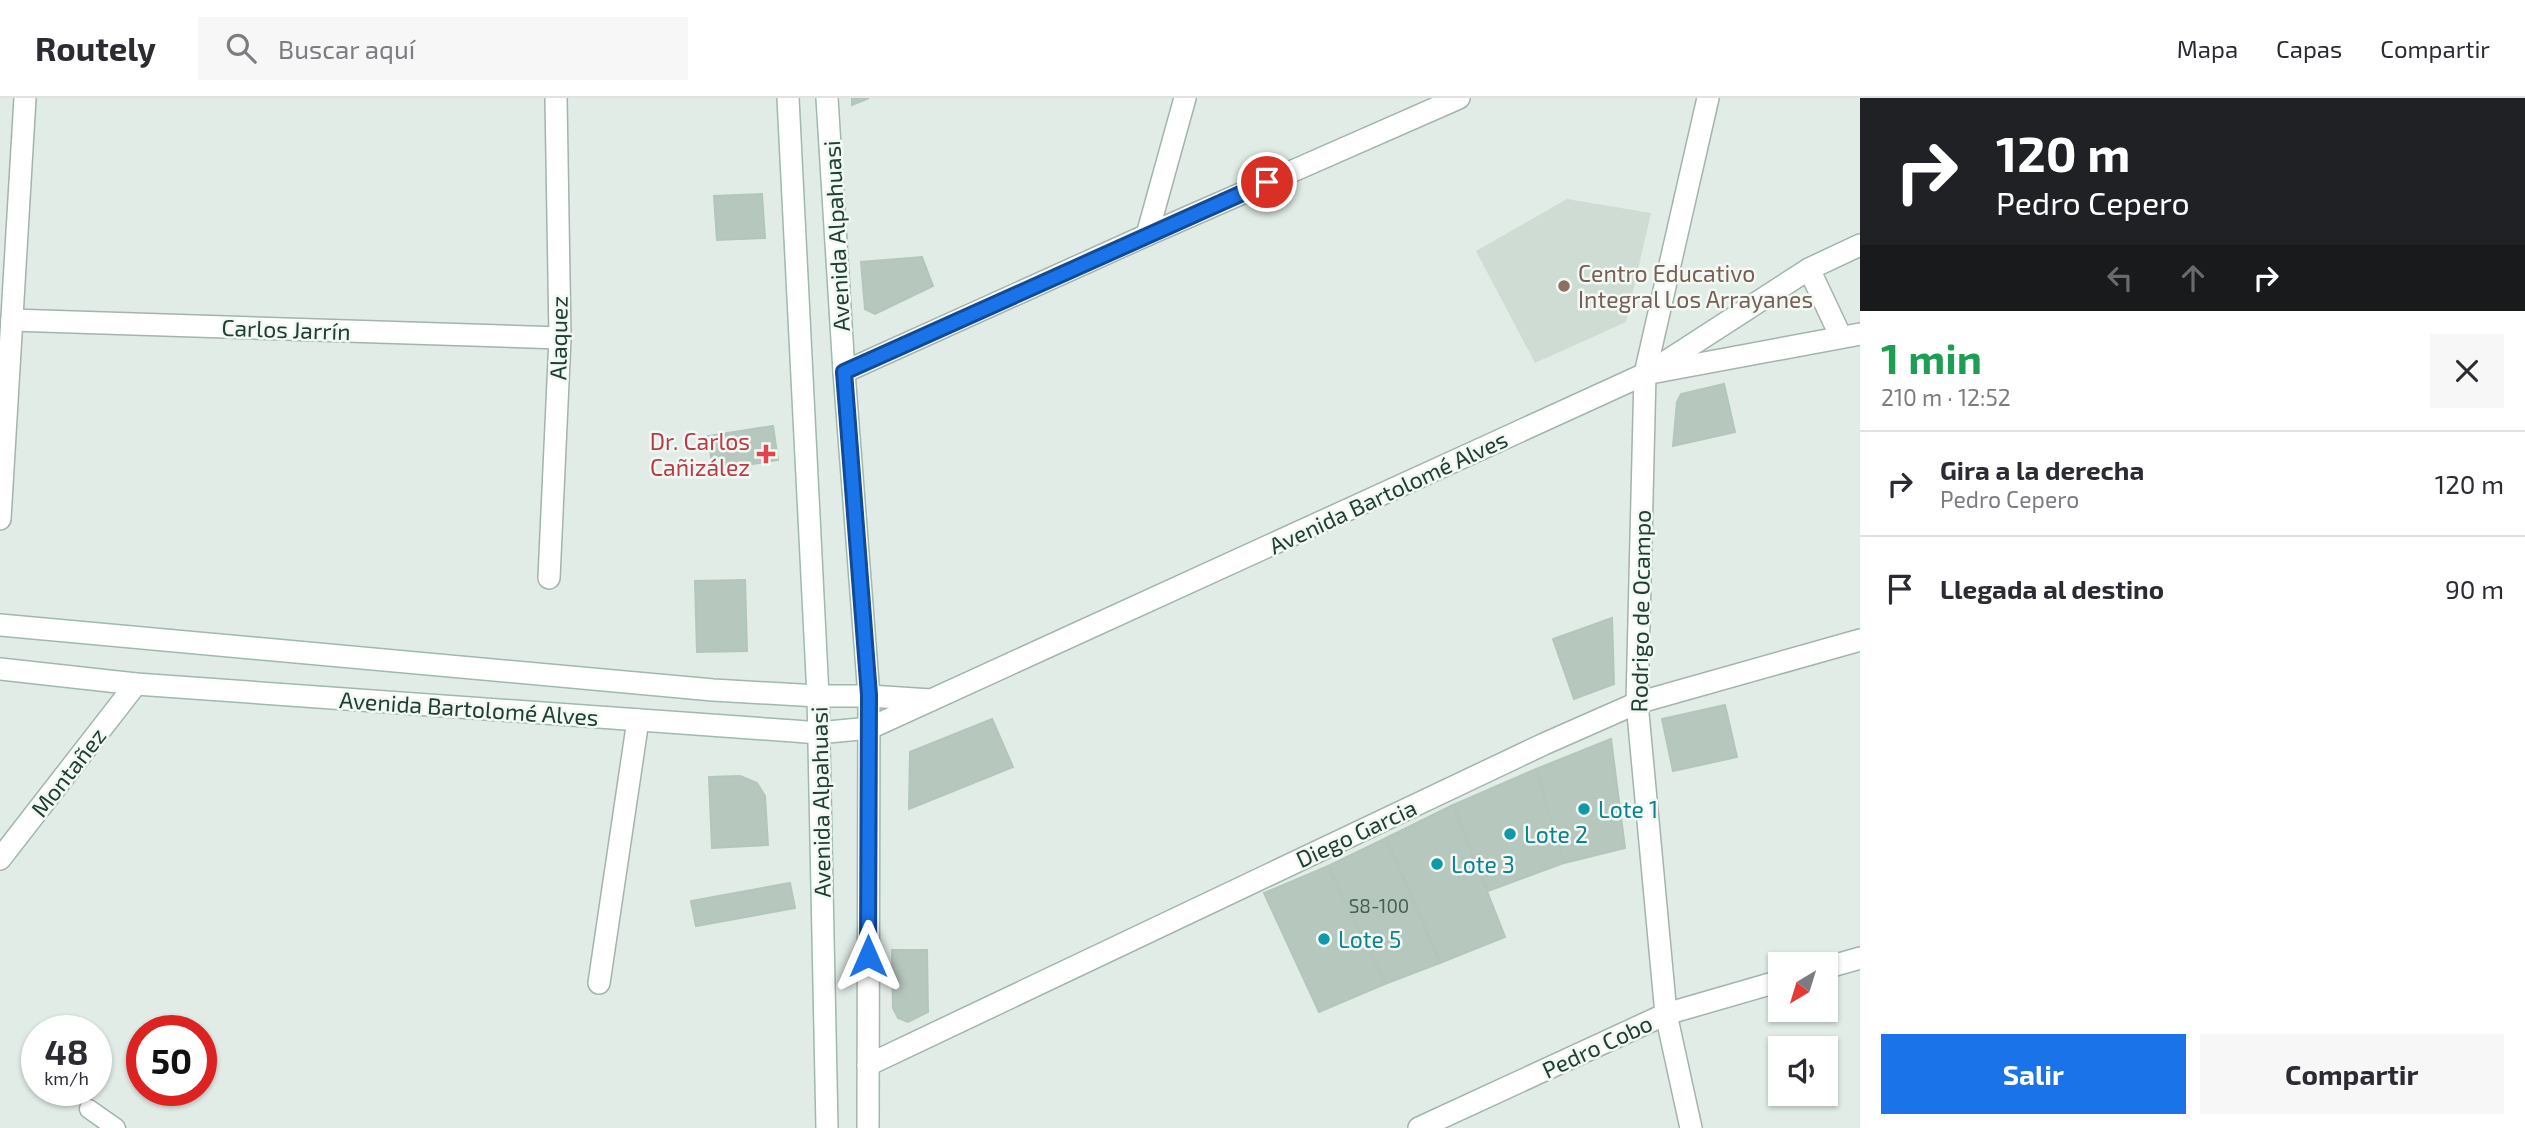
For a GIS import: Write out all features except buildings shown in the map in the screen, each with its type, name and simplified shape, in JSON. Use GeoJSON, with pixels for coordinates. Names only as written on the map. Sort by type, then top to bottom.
{"type":"FeatureCollection","features":[{"type":"Feature","properties":{"kind":"street"},"geometry":{"type":"LineString","coordinates":[[0,519],[25,98]]}},
{"type":"Feature","properties":{"kind":"street","name":"Alaquez"},"geometry":{"type":"LineString","coordinates":[[549,578],[559,338],[556,98]]}},
{"type":"Feature","properties":{"kind":"street","name":"Avenida Alpahuasi"},"geometry":{"type":"LineString","coordinates":[[788,98],[818,696],[827,1128]]}},
{"type":"Feature","properties":{"kind":"street","name":"Avenida Alpahuasi"},"geometry":{"type":"LineString","coordinates":[[827,98],[844,372],[869,695],[868,1128]]}},
{"type":"Feature","properties":{"kind":"street"},"geometry":{"type":"LineString","coordinates":[[1147,234],[1185,98]]}},
{"type":"Feature","properties":{"kind":"street"},"geometry":{"type":"LineString","coordinates":[[844,372],[1147,234],[1459,98]]}},
{"type":"Feature","properties":{"kind":"street","name":"Rodrigo de Ocampo"},"geometry":{"type":"LineString","coordinates":[[1691,1128],[1667,1014],[1637,703],[1646,374],[1708,98]]}},
{"type":"Feature","properties":{"kind":"street"},"geometry":{"type":"LineString","coordinates":[[1646,374],[1809,269],[1860,245]]}},
{"type":"Feature","properties":{"kind":"street"},"geometry":{"type":"LineString","coordinates":[[1809,269],[1850,335]]}},
{"type":"Feature","properties":{"kind":"street","name":"Carlos Jarrín"},"geometry":{"type":"LineString","coordinates":[[12,320],[559,338]]}},
{"type":"Feature","properties":{"kind":"street","name":"Avenida Bartolomé Alves"},"geometry":{"type":"LineString","coordinates":[[0,669],[136,684],[818,733],[870,729],[1646,374],[1850,335]]}},
{"type":"Feature","properties":{"kind":"street","name":"Avenida Bartolomé Alves"},"geometry":{"type":"LineString","coordinates":[[0,625],[700,689],[933,700]]}},
{"type":"Feature","properties":{"kind":"street","name":"Diego Garcia"},"geometry":{"type":"LineString","coordinates":[[867,1065],[1544,744],[1637,703],[1860,640]]}},
{"type":"Feature","properties":{"kind":"street","name":"Montañez"},"geometry":{"type":"LineString","coordinates":[[0,859],[136,684]]}},
{"type":"Feature","properties":{"kind":"street"},"geometry":{"type":"LineString","coordinates":[[599,983],[638,720]]}},
{"type":"Feature","properties":{"kind":"street"},"geometry":{"type":"LineString","coordinates":[[1838,964],[1860,958]]}},
{"type":"Feature","properties":{"kind":"street","name":"Pedro Cobo"},"geometry":{"type":"LineString","coordinates":[[1419,1128],[1667,1014],[1768,985]]}},
{"type":"Feature","properties":{"kind":"lane"},"geometry":{"type":"LineString","coordinates":[[89,1110],[116,1128]]}},
{"type":"Feature","properties":{"kind":"shaded area","name":"Centro Educativo Integral Los Arrayanes"},"geometry":{"type":"Polygon","coordinates":[[[1567,199],[1651,213],[1626,322],[1535,363],[1476,251],[1567,199]]]}},
{"type":"Feature","properties":{"kind":"place","name":"Centro Educativo Integral Los Arrayanes"},"geometry":{"type":"Point","coordinates":[1564,286]}},
{"type":"Feature","properties":{"kind":"place","name":"Dr. Carlos Cañizález"},"geometry":{"type":"Point","coordinates":[766,454]}},
{"type":"Feature","properties":{"kind":"place","name":"Lote 1"},"geometry":{"type":"Point","coordinates":[1584,809]}},
{"type":"Feature","properties":{"kind":"place","name":"Lote 2"},"geometry":{"type":"Point","coordinates":[1510,834]}},
{"type":"Feature","properties":{"kind":"place","name":"Lote 3"},"geometry":{"type":"Point","coordinates":[1437,864]}},
{"type":"Feature","properties":{"kind":"place","name":"Lote 5"},"geometry":{"type":"Point","coordinates":[1324,939]}},
{"type":"Feature","properties":{"kind":"route"},"geometry":{"type":"LineString","coordinates":[[868,956],[869,695],[844,372],[1267,182]]}}]}
